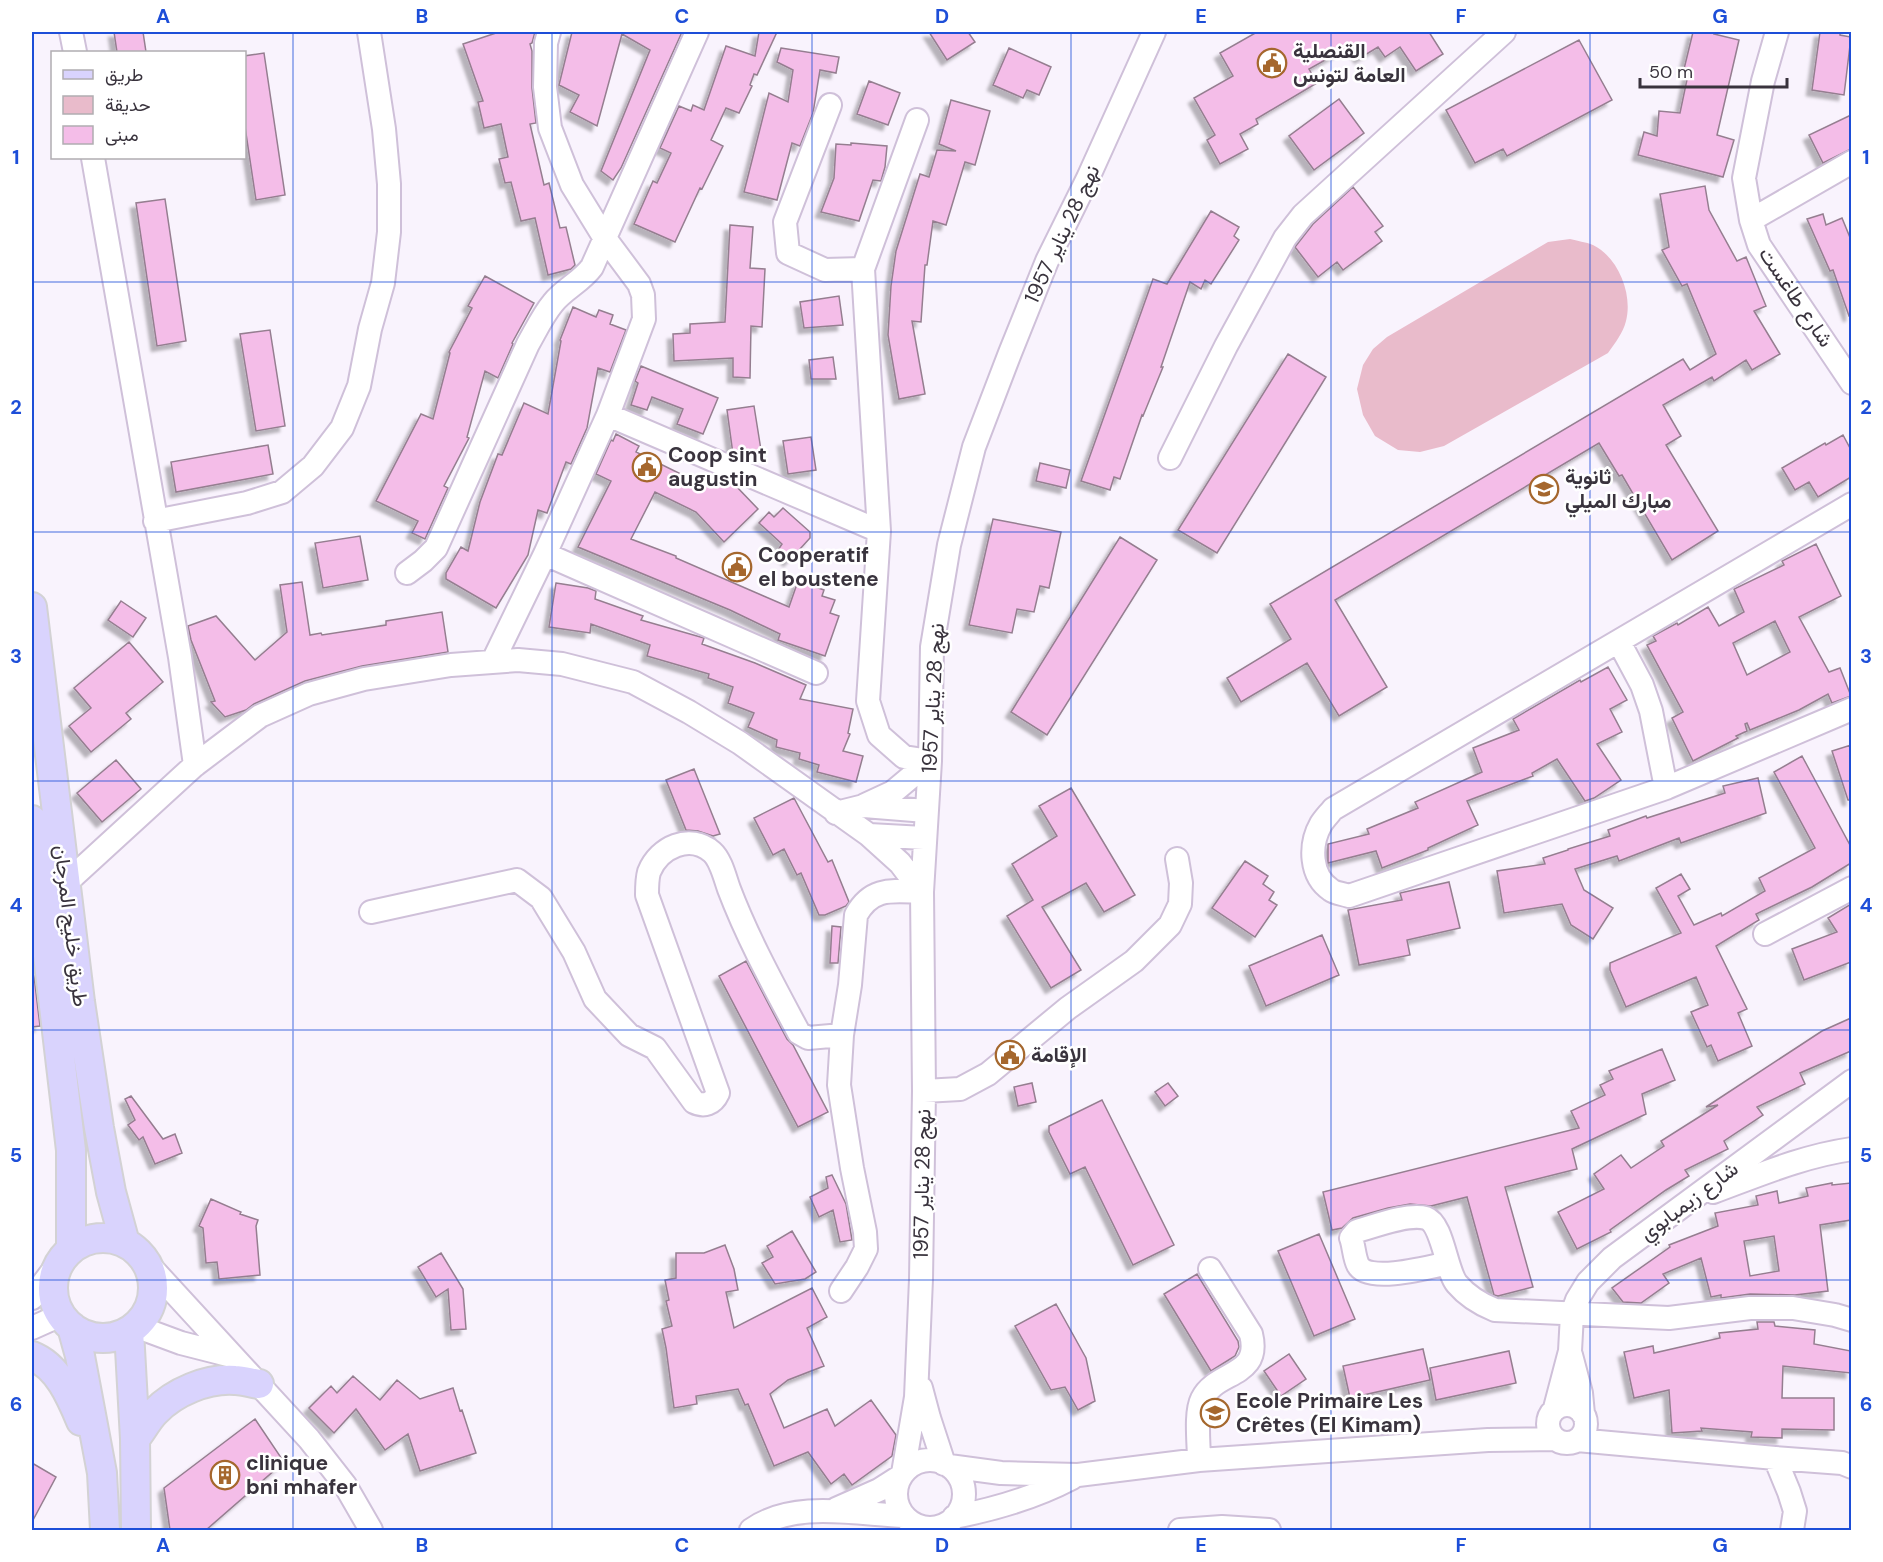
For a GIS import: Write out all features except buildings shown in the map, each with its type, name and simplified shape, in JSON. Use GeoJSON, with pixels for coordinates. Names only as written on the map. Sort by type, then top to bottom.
{"type":"FeatureCollection","features":[{"type":"Feature","properties":{"kind":"main road","name":"طريق خليج المرجان"},"geometry":{"type":"LineString","coordinates":[[32,607],[34,651],[80,1002],[99,1128],[111,1192],[125,1243]]}},
{"type":"Feature","properties":{"kind":"main road","name":"طريق خليج المرجان"},"geometry":{"type":"LineString","coordinates":[[32,820],[71,1150],[66,1255]]}},
{"type":"Feature","properties":{"kind":"main road"},"geometry":{"type":"LineString","coordinates":[[66,1321],[85,1335],[100,1338],[115,1337],[132,1329],[146,1313],[153,1298],[153,1280],[148,1264],[138,1252],[125,1243],[112,1238],[97,1238],[83,1242],[66,1255],[55,1273],[53,1287],[55,1302],[66,1321],[80,1356],[100,1465],[105,1530]]}},
{"type":"Feature","properties":{"kind":"main road"},"geometry":{"type":"LineString","coordinates":[[132,1329],[136,1530]]}},
{"type":"Feature","properties":{"kind":"main road"},"geometry":{"type":"LineString","coordinates":[[32,1356],[43,1360],[67,1389],[100,1465]]}},
{"type":"Feature","properties":{"kind":"main road"},"geometry":{"type":"LineString","coordinates":[[135,1439],[153,1414],[170,1399],[191,1388],[235,1380],[259,1384]]}},
{"type":"Feature","properties":{"kind":"street"},"geometry":{"type":"LineString","coordinates":[[71,32],[75,51]]}},
{"type":"Feature","properties":{"kind":"street"},"geometry":{"type":"LineString","coordinates":[[155,521],[248,503],[282,492],[313,466],[342,428],[359,386],[370,329],[383,283],[389,232],[389,184],[384,129],[369,32]]}},
{"type":"Feature","properties":{"kind":"street"},"geometry":{"type":"LineString","coordinates":[[493,661],[608,415],[644,320],[645,307],[639,284],[604,237],[572,185],[550,128],[545,87],[546,43],[549,32]]}},
{"type":"Feature","properties":{"kind":"street"},"geometry":{"type":"LineString","coordinates":[[407,573],[436,548],[528,344],[554,302],[584,278],[592,267],[697,32]]}},
{"type":"Feature","properties":{"kind":"street","name":"نهج 28 يناير 1957"},"geometry":{"type":"LineString","coordinates":[[902,1475],[912,1422],[917,1371],[924,1091],[922,892],[930,761],[932,647],[949,545],[974,447],[1047,261],[1088,178],[1154,32]]}},
{"type":"Feature","properties":{"kind":"street"},"geometry":{"type":"LineString","coordinates":[[1170,458],[1231,336],[1284,238],[1303,215],[1504,32]]}},
{"type":"Feature","properties":{"kind":"street","name":"شارع طاغست"},"geometry":{"type":"LineString","coordinates":[[1777,32],[1763,81],[1744,178],[1751,220],[1760,245],[1844,355],[1851,383]]}},
{"type":"Feature","properties":{"kind":"street"},"geometry":{"type":"LineString","coordinates":[[830,105],[785,222],[788,253],[825,270],[863,269]]}},
{"type":"Feature","properties":{"kind":"street"},"geometry":{"type":"LineString","coordinates":[[917,120],[863,269],[879,531],[868,701],[879,735],[904,757],[930,761]]}},
{"type":"Feature","properties":{"kind":"street"},"geometry":{"type":"LineString","coordinates":[[93,159],[180,657],[195,765]]}},
{"type":"Feature","properties":{"kind":"street"},"geometry":{"type":"LineString","coordinates":[[1751,220],[1851,162]]}},
{"type":"Feature","properties":{"kind":"street"},"geometry":{"type":"LineString","coordinates":[[608,415],[879,531]]}},
{"type":"Feature","properties":{"kind":"street"},"geometry":{"type":"LineString","coordinates":[[1851,504],[1333,809],[1320,826],[1314,847],[1313,864],[1320,880],[1332,891],[1349,896],[1666,788],[1851,709]]}},
{"type":"Feature","properties":{"kind":"street"},"geometry":{"type":"LineString","coordinates":[[545,554],[816,673]]}},
{"type":"Feature","properties":{"kind":"street"},"geometry":{"type":"LineString","coordinates":[[1619,642],[1642,685],[1651,711],[1666,788]]}},
{"type":"Feature","properties":{"kind":"street"},"geometry":{"type":"LineString","coordinates":[[66,883],[195,765],[260,716],[309,694],[364,679],[451,665],[518,660],[562,664],[633,682],[689,712],[740,743],[869,835],[900,863],[922,892]]}},
{"type":"Feature","properties":{"kind":"street"},"geometry":{"type":"LineString","coordinates":[[836,813],[864,806],[893,792],[930,761]]}},
{"type":"Feature","properties":{"kind":"street"},"geometry":{"type":"LineString","coordinates":[[864,806],[926,811]]}},
{"type":"Feature","properties":{"kind":"street"},"geometry":{"type":"LineString","coordinates":[[869,835],[924,838]]}},
{"type":"Feature","properties":{"kind":"street"},"geometry":{"type":"LineString","coordinates":[[371,912],[517,880],[541,898],[574,952],[596,999],[629,1035],[654,1048],[694,1102],[701,1105],[708,1104],[718,1093],[646,895],[649,872],[662,853],[677,844],[694,843],[710,850],[716,856],[758,957],[799,1033],[808,1038],[842,1035]]}},
{"type":"Feature","properties":{"kind":"street"},"geometry":{"type":"LineString","coordinates":[[924,1091],[960,1089],[988,1074],[1068,1008],[1134,961],[1170,925],[1180,904],[1181,883],[1178,859]]}},
{"type":"Feature","properties":{"kind":"street"},"geometry":{"type":"LineString","coordinates":[[1765,934],[1851,888]]}},
{"type":"Feature","properties":{"kind":"street"},"geometry":{"type":"LineString","coordinates":[[841,1291],[857,1268],[866,1249],[839,1085],[842,1035],[850,985],[856,915],[865,902],[879,893],[886,891],[922,892]]}},
{"type":"Feature","properties":{"kind":"street","name":"شارع زيمبابوي"},"geometry":{"type":"LineString","coordinates":[[1567,1423],[1572,1314],[1588,1282],[1612,1258],[1851,1081]]}},
{"type":"Feature","properties":{"kind":"street"},"geometry":{"type":"LineString","coordinates":[[1683,1204],[1781,1166],[1831,1152],[1851,1149]]}},
{"type":"Feature","properties":{"kind":"street"},"geometry":{"type":"LineString","coordinates":[[32,1298],[66,1255]]}},
{"type":"Feature","properties":{"kind":"street"},"geometry":{"type":"LineString","coordinates":[[1448,1263],[1455,1283],[1476,1302],[1495,1310],[1669,1318],[1750,1308],[1793,1308],[1851,1320]]}},
{"type":"Feature","properties":{"kind":"street"},"geometry":{"type":"LineString","coordinates":[[148,1264],[309,1439],[345,1485],[371,1530]]}},
{"type":"Feature","properties":{"kind":"street"},"geometry":{"type":"LineString","coordinates":[[1199,1460],[1199,1406],[1202,1398],[1215,1384],[1245,1366],[1252,1357],[1254,1346],[1251,1335],[1210,1269]]}},
{"type":"Feature","properties":{"kind":"street"},"geometry":{"type":"LineString","coordinates":[[32,1328],[66,1321]]}},
{"type":"Feature","properties":{"kind":"street"},"geometry":{"type":"LineString","coordinates":[[132,1329],[232,1356]]}},
{"type":"Feature","properties":{"kind":"street","name":"نهج 28 يناير 1957"},"geometry":{"type":"LineString","coordinates":[[917,1371],[929,1418],[947,1465]]}},
{"type":"Feature","properties":{"kind":"street"},"geometry":{"type":"LineString","coordinates":[[832,1511],[879,1490],[911,1466],[922,1461],[1009,1473],[1078,1475],[1199,1460],[1488,1440],[1567,1423],[1643,1446],[1842,1462],[1851,1467]]}},
{"type":"Feature","properties":{"kind":"street"},"geometry":{"type":"LineString","coordinates":[[1775,1458],[1795,1511],[1792,1530]]}},
{"type":"Feature","properties":{"kind":"street"},"geometry":{"type":"LineString","coordinates":[[947,1465],[961,1481],[963,1490],[963,1500],[950,1522]]}},
{"type":"Feature","properties":{"kind":"street"},"geometry":{"type":"LineString","coordinates":[[902,1475],[897,1486],[896,1497],[905,1521]]}},
{"type":"Feature","properties":{"kind":"street"},"geometry":{"type":"LineString","coordinates":[[751,1530],[768,1520],[784,1515],[832,1511],[905,1521],[928,1528],[940,1526],[1031,1497],[1078,1475]]}},
{"type":"Feature","properties":{"kind":"street"},"geometry":{"type":"LineString","coordinates":[[1180,1530],[1222,1527],[1269,1530]]}},
{"type":"Feature","properties":{"kind":"green space"},"geometry":{"type":"Polygon","coordinates":[[[1570,239],[1590,244],[1602,251],[1610,258],[1622,277],[1628,310],[1626,321],[1621,334],[1608,353],[1444,446],[1420,452],[1398,450],[1375,436],[1363,415],[1357,389],[1363,365],[1373,349],[1387,337],[1548,242],[1570,239]]]}},
{"type":"Feature","properties":{"kind":"place","name":"القنصلية العامة لتونس"},"geometry":{"type":"Point","coordinates":[1272,63]}},
{"type":"Feature","properties":{"kind":"place","name":"Coop sint augustin"},"geometry":{"type":"Point","coordinates":[647,467]}},
{"type":"Feature","properties":{"kind":"place","name":"ثانوية مبارك الميلي"},"geometry":{"type":"Point","coordinates":[1544,489]}},
{"type":"Feature","properties":{"kind":"place","name":"Cooperatif el boustene"},"geometry":{"type":"Point","coordinates":[737,567]}},
{"type":"Feature","properties":{"kind":"place","name":"الإقامة"},"geometry":{"type":"Point","coordinates":[1010,1055]}},
{"type":"Feature","properties":{"kind":"place","name":"Ecole Primaire Les Crêtes (El Kimam)"},"geometry":{"type":"Point","coordinates":[1215,1413]}},
{"type":"Feature","properties":{"kind":"place","name":"clinique bni mhafer"},"geometry":{"type":"Point","coordinates":[225,1475]}}]}
